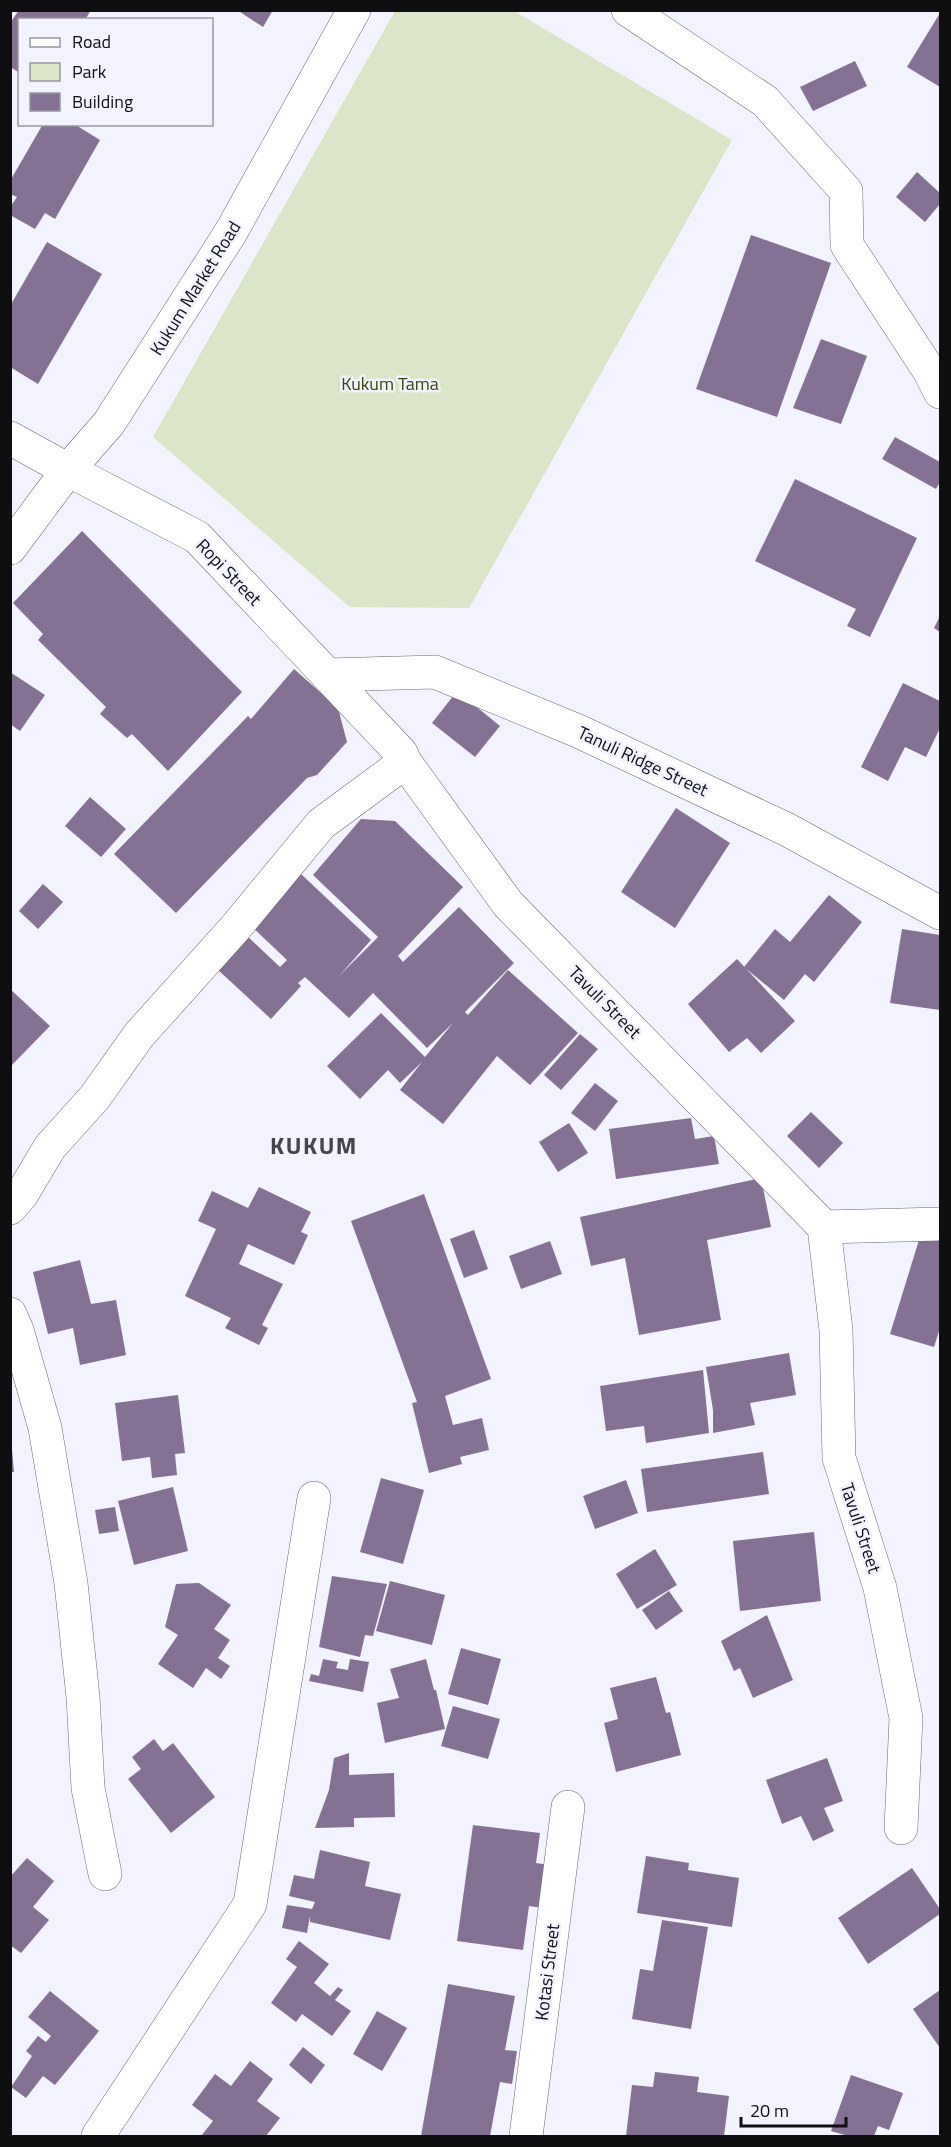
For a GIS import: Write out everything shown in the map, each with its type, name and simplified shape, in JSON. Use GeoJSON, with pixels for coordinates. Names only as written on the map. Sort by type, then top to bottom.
{"type":"FeatureCollection","features":[{"type":"Feature","properties":{"kind":"street","name":"Kukum Market Road"},"geometry":{"type":"LineString","coordinates":[[10,548],[68,470],[109,423],[231,232],[354,10]]}},
{"type":"Feature","properties":{"kind":"street"},"geometry":{"type":"LineString","coordinates":[[629,11],[765,100],[846,192],[847,244],[930,372],[940,392]]}},
{"type":"Feature","properties":{"kind":"street","name":"Ropi Street"},"geometry":{"type":"LineString","coordinates":[[10,438],[197,537],[401,753],[405,762]]}},
{"type":"Feature","properties":{"kind":"street","name":"Tanuli Ridge Street"},"geometry":{"type":"LineString","coordinates":[[327,675],[435,672],[578,730],[786,829],[940,913]]}},
{"type":"Feature","properties":{"kind":"street"},"geometry":{"type":"LineString","coordinates":[[10,1208],[22,1194],[50,1147],[95,1096],[139,1035],[236,927],[321,824],[405,762]]}},
{"type":"Feature","properties":{"kind":"street","name":"Tavuli Street"},"geometry":{"type":"LineString","coordinates":[[405,762],[508,904],[824,1227],[836,1330],[839,1458],[880,1588],[906,1718],[902,1828]]}},
{"type":"Feature","properties":{"kind":"street"},"geometry":{"type":"LineString","coordinates":[[824,1227],[940,1224]]}},
{"type":"Feature","properties":{"kind":"street"},"geometry":{"type":"LineString","coordinates":[[10,1314],[17,1330],[45,1428],[70,1583],[83,1697],[88,1788],[105,1874]]}},
{"type":"Feature","properties":{"kind":"street"},"geometry":{"type":"LineString","coordinates":[[98,2136],[250,1904],[314,1498]]}},
{"type":"Feature","properties":{"kind":"street","name":"Kotasi Street"},"geometry":{"type":"LineString","coordinates":[[526,2136],[568,1807]]}},
{"type":"Feature","properties":{"kind":"green space","name":"Kukum Tama"},"geometry":{"type":"Polygon","coordinates":[[[395,11],[514,11],[732,140],[469,608],[350,607],[153,437],[395,11]]]}},
{"type":"Feature","properties":{"kind":"building"},"geometry":{"type":"Polygon","coordinates":[[[19,10],[91,10],[86,18],[18,18],[18,72],[10,67],[10,23],[19,10]]]}},
{"type":"Feature","properties":{"kind":"building"},"geometry":{"type":"Polygon","coordinates":[[[237,10],[273,10],[263,27],[237,10]]]}},
{"type":"Feature","properties":{"kind":"building"},"geometry":{"type":"Polygon","coordinates":[[[940,13],[940,87],[907,67],[940,13]]]}},
{"type":"Feature","properties":{"kind":"building"},"geometry":{"type":"Polygon","coordinates":[[[855,61],[867,86],[813,111],[800,87],[855,61]]]}},
{"type":"Feature","properties":{"kind":"building"},"geometry":{"type":"Polygon","coordinates":[[[42,126],[77,126],[100,140],[55,219],[45,213],[35,229],[10,215],[10,207],[17,197],[10,194],[10,181],[42,126]]]}},
{"type":"Feature","properties":{"kind":"building"},"geometry":{"type":"Polygon","coordinates":[[[917,172],[940,193],[940,204],[925,222],[896,197],[917,172]]]}},
{"type":"Feature","properties":{"kind":"building"},"geometry":{"type":"Polygon","coordinates":[[[751,235],[831,263],[777,417],[696,389],[751,235]]]}},
{"type":"Feature","properties":{"kind":"building"},"geometry":{"type":"Polygon","coordinates":[[[47,242],[102,274],[38,384],[10,367],[10,306],[47,242]]]}},
{"type":"Feature","properties":{"kind":"building"},"geometry":{"type":"Polygon","coordinates":[[[821,339],[867,356],[841,424],[793,408],[821,339]]]}},
{"type":"Feature","properties":{"kind":"building"},"geometry":{"type":"Polygon","coordinates":[[[895,437],[940,462],[940,482],[936,489],[882,459],[895,437]]]}},
{"type":"Feature","properties":{"kind":"building"},"geometry":{"type":"Polygon","coordinates":[[[795,479],[917,538],[870,637],[847,626],[856,609],[755,561],[795,479]]]}},
{"type":"Feature","properties":{"kind":"building"},"geometry":{"type":"Polygon","coordinates":[[[82,531],[242,692],[168,771],[132,734],[127,738],[100,714],[106,707],[38,640],[43,634],[13,603],[82,531]]]}},
{"type":"Feature","properties":{"kind":"building"},"geometry":{"type":"Polygon","coordinates":[[[940,616],[940,632],[934,628],[940,616]]]}},
{"type":"Feature","properties":{"kind":"building"},"geometry":{"type":"Polygon","coordinates":[[[294,669],[338,708],[347,742],[317,775],[307,778],[176,913],[114,854],[248,716],[251,719],[294,669]]]}},
{"type":"Feature","properties":{"kind":"building"},"geometry":{"type":"Polygon","coordinates":[[[10,672],[45,695],[20,731],[10,724],[10,672]]]}},
{"type":"Feature","properties":{"kind":"building"},"geometry":{"type":"Polygon","coordinates":[[[903,683],[940,701],[940,728],[926,757],[905,747],[888,781],[861,767],[903,683]]]}},
{"type":"Feature","properties":{"kind":"building"},"geometry":{"type":"Polygon","coordinates":[[[457,691],[500,726],[475,757],[432,723],[457,691]]]}},
{"type":"Feature","properties":{"kind":"building"},"geometry":{"type":"Polygon","coordinates":[[[90,797],[126,829],[101,857],[65,826],[90,797]]]}},
{"type":"Feature","properties":{"kind":"building"},"geometry":{"type":"Polygon","coordinates":[[[676,808],[730,843],[675,928],[621,892],[676,808]]]}},
{"type":"Feature","properties":{"kind":"building"},"geometry":{"type":"Polygon","coordinates":[[[361,819],[395,821],[463,887],[398,956],[403,962],[459,907],[514,963],[465,1012],[468,1015],[508,970],[578,1033],[530,1085],[497,1056],[443,1124],[400,1090],[422,1062],[400,1083],[388,1070],[360,1099],[327,1066],[381,1013],[425,1057],[453,1023],[427,1048],[373,993],[349,1018],[305,977],[298,983],[301,986],[271,1019],[217,969],[247,936],[280,967],[287,960],[250,925],[300,873],[371,940],[339,976],[378,937],[313,875],[361,819]]]}},
{"type":"Feature","properties":{"kind":"building"},"geometry":{"type":"Polygon","coordinates":[[[43,884],[63,902],[38,929],[19,911],[43,884]]]}},
{"type":"Feature","properties":{"kind":"building"},"geometry":{"type":"Polygon","coordinates":[[[829,895],[862,922],[814,982],[805,974],[784,1000],[744,967],[775,929],[790,942],[829,895]]]}},
{"type":"Feature","properties":{"kind":"building"},"geometry":{"type":"Polygon","coordinates":[[[902,929],[940,935],[940,1010],[890,1003],[902,929]]]}},
{"type":"Feature","properties":{"kind":"building"},"geometry":{"type":"Polygon","coordinates":[[[737,959],[795,1021],[761,1053],[747,1038],[729,1052],[688,1004],[737,959]]]}},
{"type":"Feature","properties":{"kind":"building"},"geometry":{"type":"Polygon","coordinates":[[[10,989],[50,1026],[10,1067],[10,989]]]}},
{"type":"Feature","properties":{"kind":"building"},"geometry":{"type":"Polygon","coordinates":[[[580,1034],[598,1049],[561,1090],[544,1075],[580,1034]]]}},
{"type":"Feature","properties":{"kind":"building"},"geometry":{"type":"Polygon","coordinates":[[[595,1083],[618,1101],[595,1131],[571,1113],[595,1083]]]}},
{"type":"Feature","properties":{"kind":"building"},"geometry":{"type":"Polygon","coordinates":[[[811,1112],[843,1143],[819,1168],[787,1136],[811,1112]]]}},
{"type":"Feature","properties":{"kind":"building"},"geometry":{"type":"Polygon","coordinates":[[[691,1118],[695,1139],[714,1136],[719,1164],[616,1179],[609,1129],[691,1118]]]}},
{"type":"Feature","properties":{"kind":"building"},"geometry":{"type":"Polygon","coordinates":[[[569,1123],[588,1153],[558,1172],[539,1142],[569,1123]]]}},
{"type":"Feature","properties":{"kind":"building"},"geometry":{"type":"Polygon","coordinates":[[[761,1178],[771,1227],[707,1240],[721,1320],[639,1335],[625,1258],[591,1266],[580,1217],[761,1178]]]}},
{"type":"Feature","properties":{"kind":"building"},"geometry":{"type":"Polygon","coordinates":[[[259,1187],[311,1212],[301,1232],[308,1235],[294,1265],[248,1244],[239,1264],[283,1284],[262,1325],[268,1328],[259,1345],[225,1328],[231,1318],[185,1296],[216,1229],[198,1221],[212,1191],[248,1208],[259,1187]]]}},
{"type":"Feature","properties":{"kind":"building"},"geometry":{"type":"Polygon","coordinates":[[[424,1194],[491,1379],[445,1396],[453,1425],[482,1418],[489,1450],[460,1457],[462,1464],[429,1473],[412,1403],[417,1402],[351,1221],[424,1194]]]}},
{"type":"Feature","properties":{"kind":"building"},"geometry":{"type":"Polygon","coordinates":[[[923,1227],[940,1232],[940,1328],[934,1347],[890,1334],[923,1227]]]}},
{"type":"Feature","properties":{"kind":"building"},"geometry":{"type":"Polygon","coordinates":[[[474,1230],[488,1269],[464,1278],[450,1239],[474,1230]]]}},
{"type":"Feature","properties":{"kind":"building"},"geometry":{"type":"Polygon","coordinates":[[[550,1241],[562,1274],[521,1289],[509,1256],[550,1241]]]}},
{"type":"Feature","properties":{"kind":"building"},"geometry":{"type":"Polygon","coordinates":[[[80,1260],[91,1304],[116,1300],[126,1355],[80,1365],[73,1328],[48,1334],[33,1272],[80,1260]]]}},
{"type":"Feature","properties":{"kind":"building"},"geometry":{"type":"Polygon","coordinates":[[[789,1353],[796,1395],[750,1403],[755,1425],[713,1433],[713,1410],[706,1367],[789,1353]]]}},
{"type":"Feature","properties":{"kind":"building"},"geometry":{"type":"Polygon","coordinates":[[[703,1370],[709,1433],[646,1443],[644,1426],[606,1431],[600,1386],[703,1370]]]}},
{"type":"Feature","properties":{"kind":"building"},"geometry":{"type":"Polygon","coordinates":[[[178,1395],[185,1453],[175,1454],[177,1475],[152,1478],[150,1457],[122,1461],[115,1403],[178,1395]]]}},
{"type":"Feature","properties":{"kind":"building"},"geometry":{"type":"Polygon","coordinates":[[[10,1449],[12,1449],[14,1472],[10,1472],[10,1449]]]}},
{"type":"Feature","properties":{"kind":"building"},"geometry":{"type":"Polygon","coordinates":[[[763,1452],[769,1494],[647,1512],[641,1469],[763,1452]]]}},
{"type":"Feature","properties":{"kind":"building"},"geometry":{"type":"Polygon","coordinates":[[[381,1478],[424,1490],[403,1564],[360,1552],[381,1478]]]}},
{"type":"Feature","properties":{"kind":"building"},"geometry":{"type":"Polygon","coordinates":[[[626,1480],[638,1513],[595,1529],[583,1496],[626,1480]]]}},
{"type":"Feature","properties":{"kind":"building"},"geometry":{"type":"Polygon","coordinates":[[[173,1487],[188,1551],[134,1565],[118,1501],[173,1487]]]}},
{"type":"Feature","properties":{"kind":"building"},"geometry":{"type":"Polygon","coordinates":[[[115,1507],[119,1531],[99,1534],[95,1510],[115,1507]]]}},
{"type":"Feature","properties":{"kind":"building"},"geometry":{"type":"Polygon","coordinates":[[[814,1532],[821,1601],[740,1611],[733,1541],[814,1532]]]}},
{"type":"Feature","properties":{"kind":"building"},"geometry":{"type":"Polygon","coordinates":[[[655,1549],[677,1585],[637,1609],[616,1574],[655,1549]]]}},
{"type":"Feature","properties":{"kind":"building"},"geometry":{"type":"Polygon","coordinates":[[[332,1576],[387,1584],[373,1636],[365,1635],[360,1657],[319,1647],[332,1576]]]}},
{"type":"Feature","properties":{"kind":"building"},"geometry":{"type":"Polygon","coordinates":[[[390,1581],[445,1595],[432,1645],[376,1631],[390,1581]]]}},
{"type":"Feature","properties":{"kind":"building"},"geometry":{"type":"Polygon","coordinates":[[[199,1583],[231,1605],[214,1629],[230,1640],[218,1658],[230,1666],[221,1679],[206,1668],[193,1688],[158,1664],[178,1635],[165,1627],[176,1584],[199,1583]]]}},
{"type":"Feature","properties":{"kind":"building"},"geometry":{"type":"Polygon","coordinates":[[[669,1591],[683,1611],[656,1630],[642,1610],[669,1591]]]}},
{"type":"Feature","properties":{"kind":"building"},"geometry":{"type":"Polygon","coordinates":[[[767,1615],[793,1680],[753,1698],[740,1668],[734,1671],[721,1641],[767,1615]]]}},
{"type":"Feature","properties":{"kind":"building"},"geometry":{"type":"Polygon","coordinates":[[[461,1648],[501,1659],[488,1705],[448,1694],[461,1648]]]}},
{"type":"Feature","properties":{"kind":"building"},"geometry":{"type":"Polygon","coordinates":[[[323,1659],[338,1662],[336,1668],[348,1670],[350,1659],[369,1662],[363,1692],[309,1681],[311,1674],[319,1676],[323,1659]]]}},
{"type":"Feature","properties":{"kind":"building"},"geometry":{"type":"Polygon","coordinates":[[[426,1659],[445,1729],[385,1743],[377,1703],[399,1698],[390,1669],[426,1659]]]}},
{"type":"Feature","properties":{"kind":"building"},"geometry":{"type":"Polygon","coordinates":[[[656,1677],[666,1713],[670,1712],[681,1755],[616,1772],[604,1723],[618,1719],[610,1688],[656,1677]]]}},
{"type":"Feature","properties":{"kind":"building"},"geometry":{"type":"Polygon","coordinates":[[[453,1706],[500,1719],[488,1759],[441,1746],[453,1706]]]}},
{"type":"Feature","properties":{"kind":"building"},"geometry":{"type":"Polygon","coordinates":[[[154,1739],[163,1751],[173,1743],[215,1797],[171,1833],[128,1779],[141,1769],[132,1757],[154,1739]]]}},
{"type":"Feature","properties":{"kind":"building"},"geometry":{"type":"Polygon","coordinates":[[[349,1753],[349,1775],[394,1773],[395,1817],[354,1818],[354,1827],[315,1828],[329,1790],[334,1758],[349,1753]]]}},
{"type":"Feature","properties":{"kind":"building"},"geometry":{"type":"Polygon","coordinates":[[[827,1758],[843,1801],[824,1808],[834,1831],[813,1841],[801,1816],[782,1824],[766,1780],[827,1758]]]}},
{"type":"Feature","properties":{"kind":"building"},"geometry":{"type":"Polygon","coordinates":[[[473,1825],[540,1833],[536,1863],[550,1865],[543,1908],[529,1906],[523,1950],[457,1941],[473,1825]]]}},
{"type":"Feature","properties":{"kind":"building"},"geometry":{"type":"Polygon","coordinates":[[[320,1850],[370,1862],[365,1886],[401,1894],[390,1940],[310,1922],[310,1916],[307,1933],[282,1928],[287,1905],[312,1909],[315,1902],[289,1896],[294,1875],[314,1879],[320,1850]]]}},
{"type":"Feature","properties":{"kind":"building"},"geometry":{"type":"Polygon","coordinates":[[[646,1856],[689,1863],[688,1870],[739,1878],[732,1927],[637,1913],[646,1856]]]}},
{"type":"Feature","properties":{"kind":"building"},"geometry":{"type":"Polygon","coordinates":[[[27,1858],[54,1881],[33,1907],[49,1920],[21,1953],[10,1945],[10,1877],[27,1858]]]}},
{"type":"Feature","properties":{"kind":"building"},"geometry":{"type":"Polygon","coordinates":[[[912,1868],[940,1909],[940,1914],[868,1964],[838,1918],[912,1868]]]}},
{"type":"Feature","properties":{"kind":"building"},"geometry":{"type":"Polygon","coordinates":[[[662,1920],[708,1927],[691,2029],[632,2019],[640,1969],[653,1971],[662,1920]]]}},
{"type":"Feature","properties":{"kind":"building"},"geometry":{"type":"Polygon","coordinates":[[[299,1941],[329,1964],[314,1983],[330,1996],[338,1987],[343,1990],[335,2000],[351,2011],[332,2036],[302,2014],[296,2022],[271,2003],[297,1967],[286,1959],[299,1941]]]}},
{"type":"Feature","properties":{"kind":"building"},"geometry":{"type":"Polygon","coordinates":[[[448,1984],[515,1996],[505,2050],[517,2051],[512,2084],[500,2082],[490,2136],[421,2136],[448,1984]]]}},
{"type":"Feature","properties":{"kind":"building"},"geometry":{"type":"Polygon","coordinates":[[[940,1990],[940,2048],[913,2009],[940,1990]]]}},
{"type":"Feature","properties":{"kind":"building"},"geometry":{"type":"Polygon","coordinates":[[[50,1991],[99,2031],[55,2085],[43,2076],[26,2098],[11,2087],[32,2056],[26,2051],[38,2036],[46,2042],[51,2036],[28,2017],[50,1991]]]}},
{"type":"Feature","properties":{"kind":"building"},"geometry":{"type":"Polygon","coordinates":[[[377,2011],[407,2028],[382,2071],[353,2054],[377,2011]]]}},
{"type":"Feature","properties":{"kind":"building"},"geometry":{"type":"Polygon","coordinates":[[[303,2047],[325,2065],[311,2084],[289,2065],[303,2047]]]}},
{"type":"Feature","properties":{"kind":"building"},"geometry":{"type":"Polygon","coordinates":[[[250,2061],[273,2079],[257,2101],[280,2118],[266,2136],[201,2136],[213,2121],[192,2105],[215,2074],[231,2086],[250,2061]]]}},
{"type":"Feature","properties":{"kind":"building"},"geometry":{"type":"Polygon","coordinates":[[[655,2072],[699,2077],[697,2092],[729,2096],[724,2136],[626,2136],[632,2085],[653,2087],[655,2072]]]}},
{"type":"Feature","properties":{"kind":"building"},"geometry":{"type":"Polygon","coordinates":[[[851,2075],[903,2093],[889,2130],[878,2126],[874,2136],[848,2136],[831,2131],[851,2075]]]}},
{"type":"Feature","properties":{"kind":"district","name":"KUKUM"},"geometry":{"type":"Point","coordinates":[314,1145]}}]}
